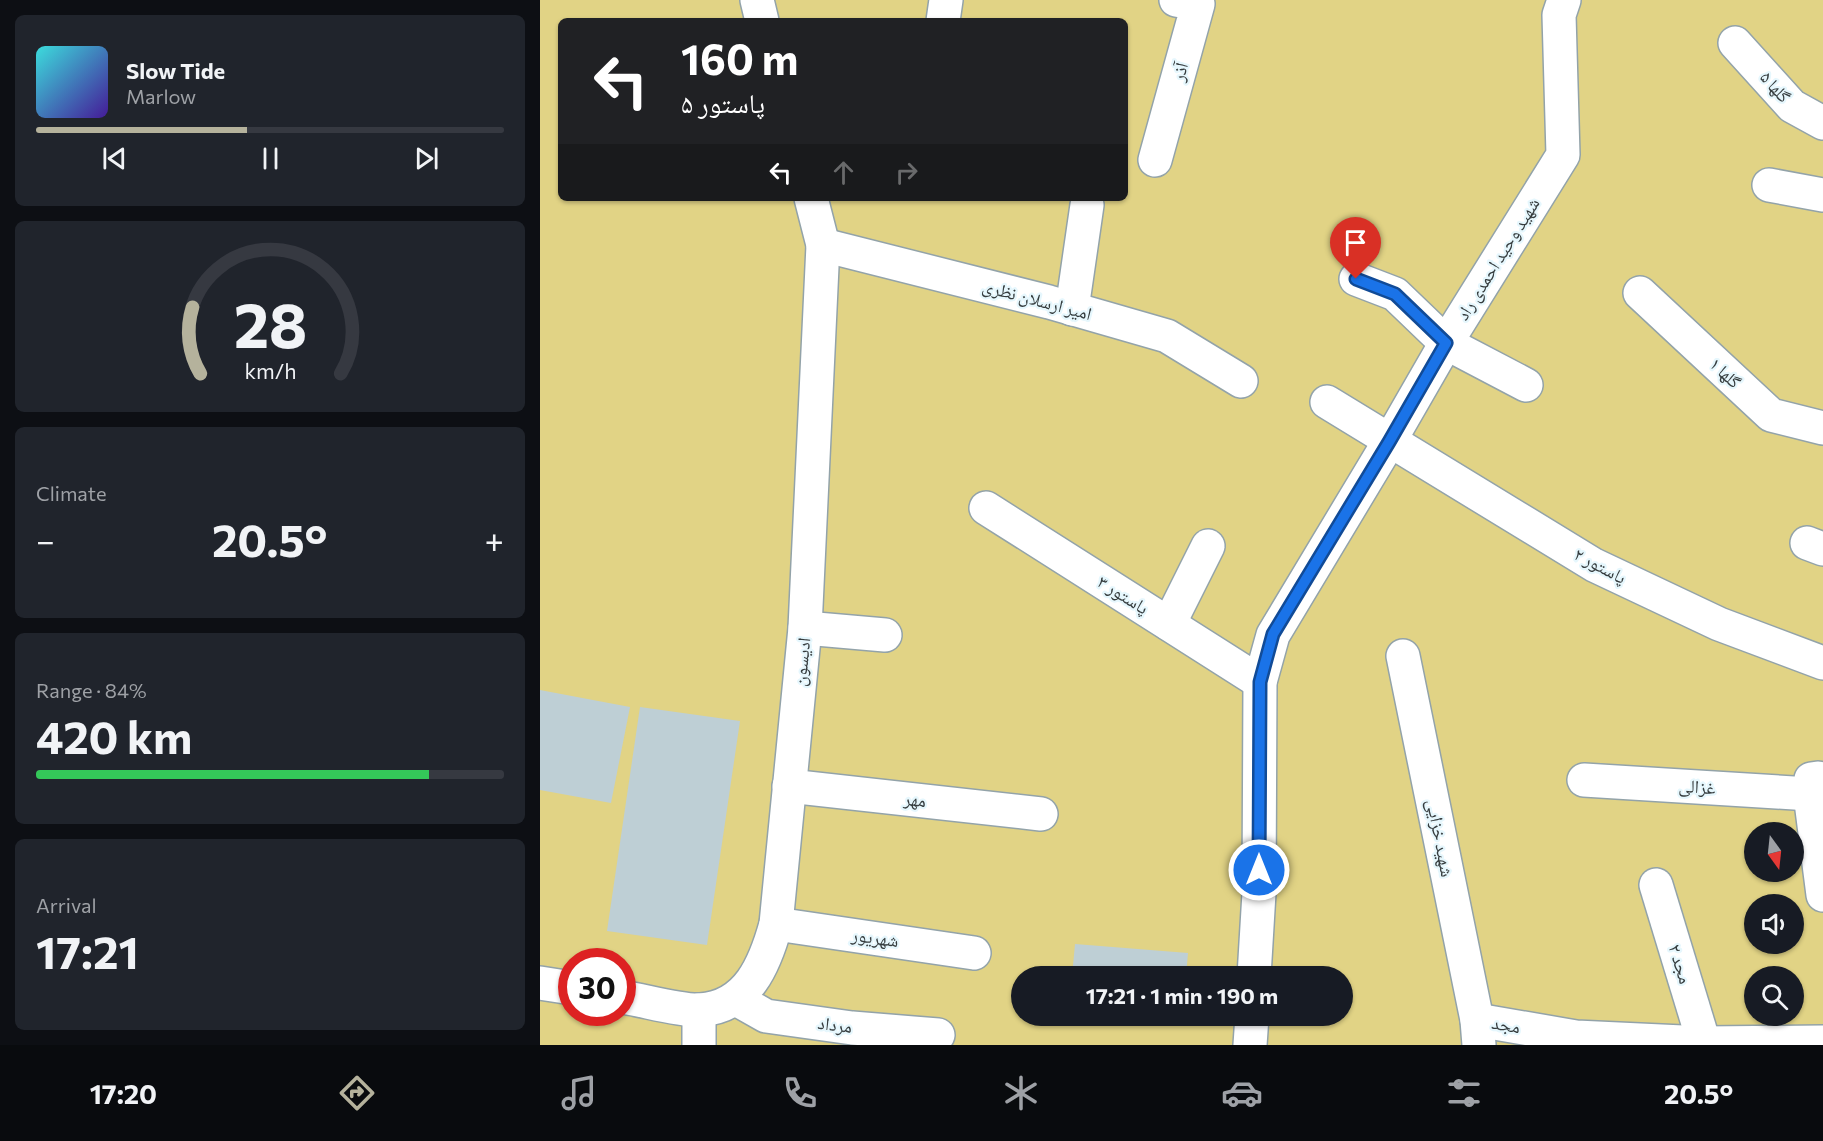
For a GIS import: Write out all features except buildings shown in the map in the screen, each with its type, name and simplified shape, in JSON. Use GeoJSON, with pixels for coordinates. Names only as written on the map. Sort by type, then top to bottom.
{"type":"FeatureCollection","features":[{"type":"Feature","properties":{"kind":"street"},"geometry":{"type":"LineString","coordinates":[[757,0],[761,18]]}},
{"type":"Feature","properties":{"kind":"street"},"geometry":{"type":"LineString","coordinates":[[943,18],[946,0]]}},
{"type":"Feature","properties":{"kind":"street","name":"آذر"},"geometry":{"type":"LineString","coordinates":[[1155,160],[1198,4],[1176,0]]}},
{"type":"Feature","properties":{"kind":"street","name":"شهید وحید احمدی راد"},"geometry":{"type":"LineString","coordinates":[[1255,966],[1259,893],[1260,682],[1273,634],[1446,343],[1563,155],[1559,15],[1564,0]]}},
{"type":"Feature","properties":{"kind":"street","name":"گلها ۵"},"geometry":{"type":"LineString","coordinates":[[1735,43],[1792,106],[1823,123]]}},
{"type":"Feature","properties":{"kind":"street"},"geometry":{"type":"LineString","coordinates":[[1769,185],[1823,195]]}},
{"type":"Feature","properties":{"kind":"street","name":"ادیسون"},"geometry":{"type":"LineString","coordinates":[[736,999],[756,978],[768,951],[776,924],[806,628],[824,245],[811,201]]}},
{"type":"Feature","properties":{"kind":"street"},"geometry":{"type":"LineString","coordinates":[[1072,309],[1087,205]]}},
{"type":"Feature","properties":{"kind":"street","name":"امیر ارسلان نظری"},"geometry":{"type":"LineString","coordinates":[[824,245],[1167,336],[1241,381]]}},
{"type":"Feature","properties":{"kind":"street"},"geometry":{"type":"LineString","coordinates":[[1356,279],[1395,294],[1446,343],[1526,385]]}},
{"type":"Feature","properties":{"kind":"street","name":"گلها ۱"},"geometry":{"type":"LineString","coordinates":[[1640,293],[1771,416],[1823,428]]}},
{"type":"Feature","properties":{"kind":"street","name":"پاستور ۲"},"geometry":{"type":"LineString","coordinates":[[1327,402],[1389,442],[1594,565],[1719,624],[1823,663]]}},
{"type":"Feature","properties":{"kind":"street","name":"پاستور ۳"},"geometry":{"type":"LineString","coordinates":[[986,508],[1260,682]]}},
{"type":"Feature","properties":{"kind":"street"},"geometry":{"type":"LineString","coordinates":[[1169,624],[1208,546]]}},
{"type":"Feature","properties":{"kind":"street"},"geometry":{"type":"LineString","coordinates":[[806,628],[885,635]]}},
{"type":"Feature","properties":{"kind":"street","name":"شهید خزایی"},"geometry":{"type":"LineString","coordinates":[[1403,656],[1478,1033]]}},
{"type":"Feature","properties":{"kind":"street","name":"غزالی"},"geometry":{"type":"LineString","coordinates":[[1584,780],[1816,786]]}},
{"type":"Feature","properties":{"kind":"street","name":"مهر"},"geometry":{"type":"LineString","coordinates":[[789,786],[1041,814]]}},
{"type":"Feature","properties":{"kind":"street"},"geometry":{"type":"LineString","coordinates":[[1816,786],[1823,895]]}},
{"type":"Feature","properties":{"kind":"street","name":"مجد ۲"},"geometry":{"type":"LineString","coordinates":[[1656,885],[1704,1043]]}},
{"type":"Feature","properties":{"kind":"street","name":"شهریور"},"geometry":{"type":"LineString","coordinates":[[776,924],[974,953]]}},
{"type":"Feature","properties":{"kind":"street"},"geometry":{"type":"LineString","coordinates":[[540,982],[558,985]]}},
{"type":"Feature","properties":{"kind":"street"},"geometry":{"type":"LineString","coordinates":[[636,999],[699,1010],[736,999]]}},
{"type":"Feature","properties":{"kind":"street","name":"مرداد"},"geometry":{"type":"LineString","coordinates":[[736,999],[766,1016],[852,1036],[938,1035]]}},
{"type":"Feature","properties":{"kind":"street"},"geometry":{"type":"LineString","coordinates":[[699,1010],[699,1045]]}},
{"type":"Feature","properties":{"kind":"street"},"geometry":{"type":"LineString","coordinates":[[1250,1045],[1251,1026]]}},
{"type":"Feature","properties":{"kind":"street","name":"مجد"},"geometry":{"type":"LineString","coordinates":[[1478,1033],[1704,1043],[1823,1042]]}},
{"type":"Feature","properties":{"kind":"shaded area"},"geometry":{"type":"Polygon","coordinates":[[[540,0],[1823,0],[1823,1045],[540,1045],[540,0]]]}},
{"type":"Feature","properties":{"kind":"route"},"geometry":{"type":"LineString","coordinates":[[1259,870],[1260,682],[1273,634],[1446,343],[1395,294],[1356,279]]}}]}
